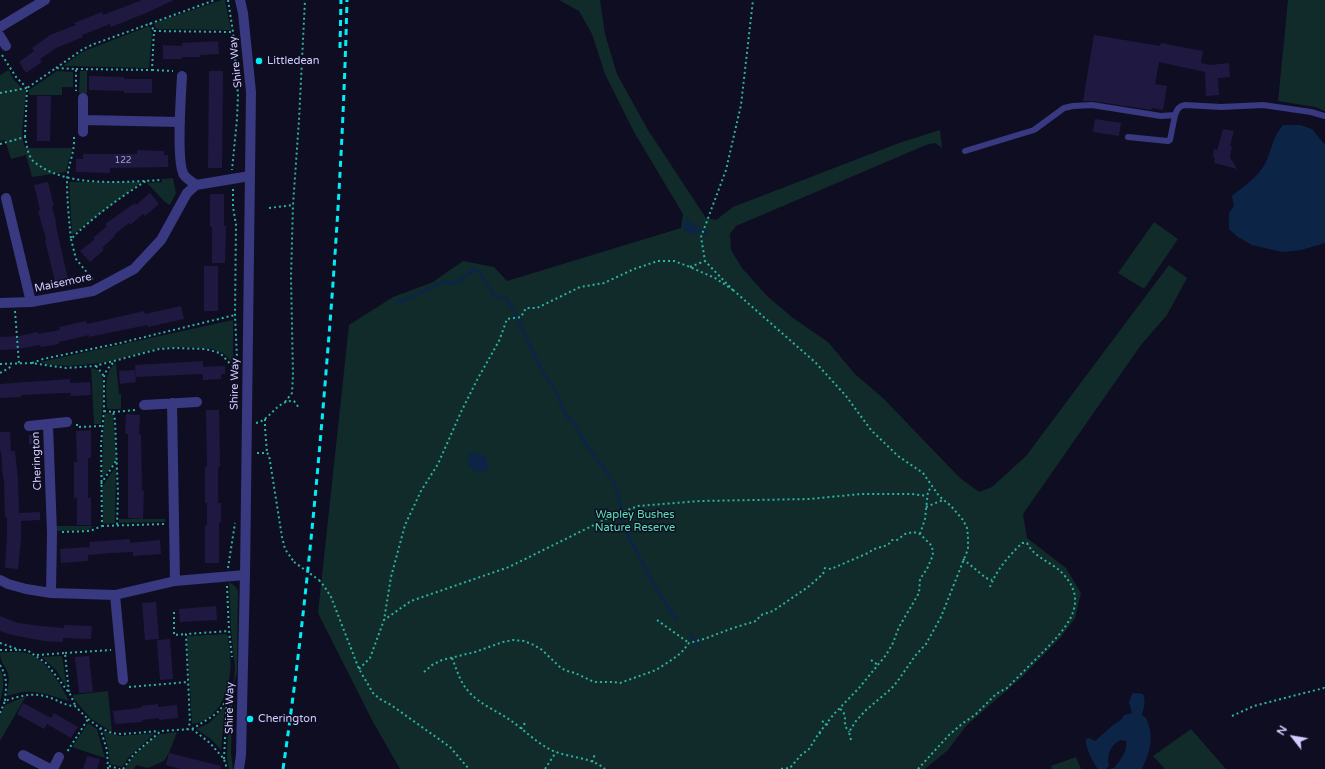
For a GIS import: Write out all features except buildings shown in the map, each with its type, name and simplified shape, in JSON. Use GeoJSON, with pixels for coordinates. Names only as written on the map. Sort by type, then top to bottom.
{"type":"FeatureCollection","features":[{"type":"Feature","properties":{"kind":"street"},"geometry":{"type":"LineString","coordinates":[[0,27],[45,0]]}},
{"type":"Feature","properties":{"kind":"street","name":"Shire Way"},"geometry":{"type":"LineString","coordinates":[[239,769],[241,755],[245,575],[251,92],[244,13],[240,0]]}},
{"type":"Feature","properties":{"kind":"street"},"geometry":{"type":"LineString","coordinates":[[0,36],[3,49]]}},
{"type":"Feature","properties":{"kind":"street"},"geometry":{"type":"LineString","coordinates":[[182,76],[180,157],[184,174],[196,185],[250,176]]}},
{"type":"Feature","properties":{"kind":"street"},"geometry":{"type":"LineString","coordinates":[[83,98],[83,132]]}},
{"type":"Feature","properties":{"kind":"street"},"geometry":{"type":"LineString","coordinates":[[83,120],[180,122]]}},
{"type":"Feature","properties":{"kind":"street","name":"Maisemore"},"geometry":{"type":"LineString","coordinates":[[0,303],[31,302],[93,291],[134,269],[161,240],[187,193],[196,185]]}},
{"type":"Feature","properties":{"kind":"street","name":"Maisemore"},"geometry":{"type":"LineString","coordinates":[[6,198],[31,302]]}},
{"type":"Feature","properties":{"kind":"street"},"geometry":{"type":"LineString","coordinates":[[144,405],[197,402]]}},
{"type":"Feature","properties":{"kind":"street"},"geometry":{"type":"LineString","coordinates":[[172,403],[175,581]]}},
{"type":"Feature","properties":{"kind":"street","name":"Cherington"},"geometry":{"type":"LineString","coordinates":[[29,426],[72,421]]}},
{"type":"Feature","properties":{"kind":"street","name":"Cherington"},"geometry":{"type":"LineString","coordinates":[[48,424],[52,533],[51,593]]}},
{"type":"Feature","properties":{"kind":"street"},"geometry":{"type":"LineString","coordinates":[[0,580],[26,589],[51,593],[115,595],[175,581],[245,575]]}},
{"type":"Feature","properties":{"kind":"street"},"geometry":{"type":"LineString","coordinates":[[115,595],[123,680]]}},
{"type":"Feature","properties":{"kind":"street"},"geometry":{"type":"LineString","coordinates":[[24,755],[50,769]]}},
{"type":"Feature","properties":{"kind":"street"},"geometry":{"type":"LineString","coordinates":[[53,769],[60,757]]}},
{"type":"Feature","properties":{"kind":"lane"},"geometry":{"type":"LineString","coordinates":[[965,151],[1034,130],[1064,108],[1073,106],[1092,105],[1161,116],[1175,115]]}},
{"type":"Feature","properties":{"kind":"lane"},"geometry":{"type":"LineString","coordinates":[[1128,137],[1170,140],[1177,109],[1186,105],[1221,107],[1263,105],[1311,112],[1325,116]]}},
{"type":"Feature","properties":{"kind":"path"},"geometry":{"type":"LineString","coordinates":[[0,93],[28,88],[83,49],[215,0]]}},
{"type":"Feature","properties":{"kind":"path"},"geometry":{"type":"LineString","coordinates":[[228,0],[237,70],[238,101],[232,171]]}},
{"type":"Feature","properties":{"kind":"path"},"geometry":{"type":"LineString","coordinates":[[258,423],[266,419],[272,412],[285,402],[292,393],[293,381],[290,277],[305,0]]}},
{"type":"Feature","properties":{"kind":"path"},"geometry":{"type":"LineString","coordinates":[[752,0],[741,105],[726,170],[702,234],[701,243],[705,261],[733,290],[816,363],[846,396],[871,430],[898,456],[923,473],[939,496],[956,512],[963,520],[967,528],[968,549],[963,559],[960,572],[941,617],[926,644],[915,656],[891,689],[866,710],[849,732]]}},
{"type":"Feature","properties":{"kind":"path"},"geometry":{"type":"LineString","coordinates":[[150,23],[154,31],[152,70]]}},
{"type":"Feature","properties":{"kind":"path"},"geometry":{"type":"LineString","coordinates":[[154,31],[233,32]]}},
{"type":"Feature","properties":{"kind":"path"},"geometry":{"type":"LineString","coordinates":[[3,49],[16,77],[28,88]]}},
{"type":"Feature","properties":{"kind":"path"},"geometry":{"type":"LineString","coordinates":[[56,68],[182,71],[182,76]]}},
{"type":"Feature","properties":{"kind":"path"},"geometry":{"type":"LineString","coordinates":[[76,69],[76,98],[83,98]]}},
{"type":"Feature","properties":{"kind":"path"},"geometry":{"type":"LineString","coordinates":[[28,88],[25,137],[28,152],[32,160],[46,170],[67,178],[100,182],[161,180]]}},
{"type":"Feature","properties":{"kind":"path"},"geometry":{"type":"LineString","coordinates":[[83,132],[74,132],[74,148],[67,178],[71,239],[76,259],[98,288]]}},
{"type":"Feature","properties":{"kind":"path"},"geometry":{"type":"LineString","coordinates":[[0,144],[25,137]]}},
{"type":"Feature","properties":{"kind":"path"},"geometry":{"type":"LineString","coordinates":[[71,239],[81,229],[115,202],[146,181]]}},
{"type":"Feature","properties":{"kind":"path"},"geometry":{"type":"LineString","coordinates":[[0,364],[12,365],[31,363],[66,368],[95,366],[159,349],[175,348],[205,350],[220,353],[237,371],[235,315],[236,226],[233,207],[233,186]]}},
{"type":"Feature","properties":{"kind":"path"},"geometry":{"type":"LineString","coordinates":[[269,208],[293,205]]}},
{"type":"Feature","properties":{"kind":"path"},"geometry":{"type":"LineString","coordinates":[[359,669],[370,658],[384,620],[391,576],[405,526],[421,491],[438,464],[477,380],[499,341],[508,318],[520,317],[523,315],[526,308],[537,308],[580,287],[604,283],[634,269],[658,261],[674,261],[690,267],[715,278],[733,290]]}},
{"type":"Feature","properties":{"kind":"path"},"geometry":{"type":"LineString","coordinates":[[690,267],[705,261]]}},
{"type":"Feature","properties":{"kind":"path"},"geometry":{"type":"LineString","coordinates":[[14,302],[19,364]]}},
{"type":"Feature","properties":{"kind":"path"},"geometry":{"type":"LineString","coordinates":[[31,363],[235,315]]}},
{"type":"Feature","properties":{"kind":"path"},"geometry":{"type":"LineString","coordinates":[[102,526],[101,444],[104,411],[104,378],[108,368],[115,361]]}},
{"type":"Feature","properties":{"kind":"path"},"geometry":{"type":"LineString","coordinates":[[0,372],[12,365]]}},
{"type":"Feature","properties":{"kind":"path"},"geometry":{"type":"LineString","coordinates":[[95,366],[102,373],[104,378]]}},
{"type":"Feature","properties":{"kind":"path"},"geometry":{"type":"LineString","coordinates":[[285,402],[294,401],[300,408]]}},
{"type":"Feature","properties":{"kind":"path"},"geometry":{"type":"LineString","coordinates":[[104,411],[113,412],[144,410],[144,405]]}},
{"type":"Feature","properties":{"kind":"path"},"geometry":{"type":"LineString","coordinates":[[113,412],[115,420],[117,460],[117,525]]}},
{"type":"Feature","properties":{"kind":"path"},"geometry":{"type":"LineString","coordinates":[[266,419],[265,427],[267,453],[269,455],[285,549],[294,562],[319,580],[331,597],[359,669],[372,693],[450,747],[469,769]]}},
{"type":"Feature","properties":{"kind":"path"},"geometry":{"type":"LineString","coordinates":[[72,421],[77,427],[102,426]]}},
{"type":"Feature","properties":{"kind":"path"},"geometry":{"type":"LineString","coordinates":[[247,453],[267,453]]}},
{"type":"Feature","properties":{"kind":"path"},"geometry":{"type":"LineString","coordinates":[[101,485],[117,460]]}},
{"type":"Feature","properties":{"kind":"path"},"geometry":{"type":"LineString","coordinates":[[920,534],[925,519],[928,491],[932,487]]}},
{"type":"Feature","properties":{"kind":"path"},"geometry":{"type":"LineString","coordinates":[[384,620],[411,601],[509,567],[610,516],[638,506],[700,501],[810,499],[861,494],[912,494],[927,496]]}},
{"type":"Feature","properties":{"kind":"path"},"geometry":{"type":"LineString","coordinates":[[926,507],[944,500]]}},
{"type":"Feature","properties":{"kind":"path"},"geometry":{"type":"LineString","coordinates":[[232,660],[229,631],[227,577],[235,520]]}},
{"type":"Feature","properties":{"kind":"path"},"geometry":{"type":"LineString","coordinates":[[52,533],[90,531],[102,526],[174,524]]}},
{"type":"Feature","properties":{"kind":"path"},"geometry":{"type":"LineString","coordinates":[[424,672],[432,665],[513,640],[524,641],[542,650],[566,671],[575,673],[594,682],[620,683],[656,670],[681,652],[690,643],[756,621],[761,615],[773,611],[808,587],[823,574],[825,568],[831,569],[859,558],[868,554],[874,549],[888,545],[892,540],[897,540],[905,534],[913,532],[920,534],[932,546],[933,555],[920,580],[919,593],[899,627],[893,643],[878,665],[859,688],[826,724],[809,749],[801,755],[790,768],[779,769]]}},
{"type":"Feature","properties":{"kind":"path"},"geometry":{"type":"LineString","coordinates":[[918,769],[949,735],[974,715],[996,694],[1007,688],[1062,632],[1071,620],[1075,595],[1071,584],[1057,568],[1039,557],[1029,548],[1027,543],[1022,543],[1004,562],[992,580],[990,587]]}},
{"type":"Feature","properties":{"kind":"path"},"geometry":{"type":"LineString","coordinates":[[963,559],[986,578],[992,580]]}},
{"type":"Feature","properties":{"kind":"path"},"geometry":{"type":"LineString","coordinates":[[174,612],[174,635],[229,631]]}},
{"type":"Feature","properties":{"kind":"path"},"geometry":{"type":"LineString","coordinates":[[657,620],[690,643]]}},
{"type":"Feature","properties":{"kind":"path"},"geometry":{"type":"LineString","coordinates":[[186,634],[190,722],[187,730]]}},
{"type":"Feature","properties":{"kind":"path"},"geometry":{"type":"LineString","coordinates":[[0,643],[20,650]]}},
{"type":"Feature","properties":{"kind":"path"},"geometry":{"type":"LineString","coordinates":[[36,656],[121,648]]}},
{"type":"Feature","properties":{"kind":"path"},"geometry":{"type":"LineString","coordinates":[[0,650],[27,650],[46,663],[70,694],[75,706],[100,728],[112,733],[122,734],[192,729],[213,716],[220,710],[227,699]]}},
{"type":"Feature","properties":{"kind":"path"},"geometry":{"type":"LineString","coordinates":[[65,653],[70,694]]}},
{"type":"Feature","properties":{"kind":"path"},"geometry":{"type":"LineString","coordinates":[[452,658],[461,682],[470,694],[483,704],[499,713],[539,743],[556,752],[592,762],[604,769]]}},
{"type":"Feature","properties":{"kind":"path"},"geometry":{"type":"LineString","coordinates":[[871,660],[878,665]]}},
{"type":"Feature","properties":{"kind":"path"},"geometry":{"type":"LineString","coordinates":[[0,665],[7,680],[5,701],[0,713]]}},
{"type":"Feature","properties":{"kind":"path"},"geometry":{"type":"LineString","coordinates":[[227,769],[224,759],[227,699],[232,678]]}},
{"type":"Feature","properties":{"kind":"path"},"geometry":{"type":"LineString","coordinates":[[123,680],[124,687],[188,682]]}},
{"type":"Feature","properties":{"kind":"path"},"geometry":{"type":"LineString","coordinates":[[1232,716],[1254,706],[1296,694],[1325,688]]}},
{"type":"Feature","properties":{"kind":"path"},"geometry":{"type":"LineString","coordinates":[[5,701],[22,695],[35,694],[47,696],[69,706],[75,706]]}},
{"type":"Feature","properties":{"kind":"path"},"geometry":{"type":"LineString","coordinates":[[840,709],[843,711],[845,716],[844,726],[849,732],[851,740]]}},
{"type":"Feature","properties":{"kind":"path"},"geometry":{"type":"LineString","coordinates":[[60,757],[67,753],[88,719]]}},
{"type":"Feature","properties":{"kind":"path"},"geometry":{"type":"LineString","coordinates":[[822,721],[830,726]]}},
{"type":"Feature","properties":{"kind":"path"},"geometry":{"type":"LineString","coordinates":[[521,729],[525,722]]}},
{"type":"Feature","properties":{"kind":"path"},"geometry":{"type":"LineString","coordinates":[[100,728],[107,750],[108,769]]}},
{"type":"Feature","properties":{"kind":"path"},"geometry":{"type":"LineString","coordinates":[[192,729],[210,743],[224,759]]}},
{"type":"Feature","properties":{"kind":"path"},"geometry":{"type":"LineString","coordinates":[[123,769],[134,754],[161,731]]}},
{"type":"Feature","properties":{"kind":"path"},"geometry":{"type":"LineString","coordinates":[[819,733],[824,734]]}},
{"type":"Feature","properties":{"kind":"path"},"geometry":{"type":"LineString","coordinates":[[545,769],[556,752]]}},
{"type":"Feature","properties":{"kind":"path"},"geometry":{"type":"LineString","coordinates":[[592,762],[594,754]]}},
{"type":"Feature","properties":{"kind":"path"},"geometry":{"type":"LineString","coordinates":[[109,766],[120,769]]}},
{"type":"Feature","properties":{"kind":"green space"},"geometry":{"type":"Polygon","coordinates":[[[225,0],[231,30],[157,29],[155,27],[154,23],[225,0]]]}},
{"type":"Feature","properties":{"kind":"green space","name":"Wapley Bushes Nature Reserve"},"geometry":{"type":"Polygon","coordinates":[[[559,0],[600,0],[605,34],[617,74],[648,130],[706,218],[716,220],[733,207],[899,143],[940,130],[942,148],[935,143],[926,145],[736,226],[730,234],[731,250],[742,268],[767,296],[793,318],[828,342],[855,374],[884,399],[960,478],[979,492],[992,487],[1026,456],[1169,265],[1187,278],[1167,315],[1141,345],[1023,514],[1027,538],[1066,568],[1081,593],[1075,618],[1061,637],[1022,677],[966,726],[948,750],[925,769],[400,769],[373,722],[318,613],[349,325],[393,297],[433,282],[463,261],[494,267],[507,281],[681,228],[683,214],[634,132],[605,74],[592,34],[579,11],[559,0]]]}},
{"type":"Feature","properties":{"kind":"green space"},"geometry":{"type":"Polygon","coordinates":[[[1288,0],[1325,0],[1325,111],[1315,107],[1278,101],[1288,0]]]}},
{"type":"Feature","properties":{"kind":"green space"},"geometry":{"type":"Polygon","coordinates":[[[149,26],[152,33],[149,68],[63,66],[82,52],[149,26]]]}},
{"type":"Feature","properties":{"kind":"green space"},"geometry":{"type":"Polygon","coordinates":[[[9,70],[14,80],[26,92],[22,133],[24,146],[29,148],[72,148],[66,172],[32,177],[26,155],[11,159],[5,140],[0,141],[0,75],[9,70]]]}},
{"type":"Feature","properties":{"kind":"green space"},"geometry":{"type":"Polygon","coordinates":[[[57,71],[73,72],[73,87],[62,87],[62,95],[29,95],[29,90],[57,71]]]}},
{"type":"Feature","properties":{"kind":"green space"},"geometry":{"type":"Polygon","coordinates":[[[80,71],[87,71],[87,93],[79,93],[80,71]]]}},
{"type":"Feature","properties":{"kind":"green space"},"geometry":{"type":"Polygon","coordinates":[[[173,178],[176,193],[170,205],[165,202],[147,183],[162,182],[162,179],[173,178]]]}},
{"type":"Feature","properties":{"kind":"green space"},"geometry":{"type":"Polygon","coordinates":[[[69,182],[142,182],[72,235],[69,182]]]}},
{"type":"Feature","properties":{"kind":"green space"},"geometry":{"type":"Polygon","coordinates":[[[1154,222],[1178,239],[1144,289],[1118,273],[1154,222]]]}},
{"type":"Feature","properties":{"kind":"green space"},"geometry":{"type":"Polygon","coordinates":[[[233,320],[233,363],[223,353],[212,349],[188,347],[159,348],[108,362],[91,364],[70,366],[49,365],[40,362],[233,320]]]}},
{"type":"Feature","properties":{"kind":"green space"},"geometry":{"type":"Polygon","coordinates":[[[116,363],[119,394],[121,394],[121,409],[107,409],[107,378],[112,367],[116,363]]]}},
{"type":"Feature","properties":{"kind":"green space"},"geometry":{"type":"Polygon","coordinates":[[[91,368],[100,372],[102,377],[104,397],[101,424],[94,424],[91,368]]]}},
{"type":"Feature","properties":{"kind":"green space"},"geometry":{"type":"Polygon","coordinates":[[[105,413],[113,414],[116,457],[115,461],[102,479],[103,435],[105,413]]]}},
{"type":"Feature","properties":{"kind":"green space"},"geometry":{"type":"Polygon","coordinates":[[[116,466],[115,523],[103,524],[102,487],[116,466]]]}},
{"type":"Feature","properties":{"kind":"green space"},"geometry":{"type":"Polygon","coordinates":[[[119,519],[165,519],[165,522],[119,523],[119,519]]]}},
{"type":"Feature","properties":{"kind":"green space"},"geometry":{"type":"Polygon","coordinates":[[[55,526],[93,526],[89,530],[55,531],[55,526]]]}},
{"type":"Feature","properties":{"kind":"green space"},"geometry":{"type":"Polygon","coordinates":[[[229,582],[235,586],[238,591],[237,672],[232,698],[229,697],[234,679],[235,668],[231,630],[229,582]]]}},
{"type":"Feature","properties":{"kind":"green space"},"geometry":{"type":"Polygon","coordinates":[[[226,634],[228,636],[231,668],[224,698],[220,706],[208,718],[201,722],[192,724],[187,636],[226,634]]]}},
{"type":"Feature","properties":{"kind":"green space"},"geometry":{"type":"Polygon","coordinates":[[[0,652],[23,652],[39,659],[62,687],[69,701],[34,692],[22,692],[7,696],[9,676],[1,661],[0,652]]]}},
{"type":"Feature","properties":{"kind":"green space"},"geometry":{"type":"Polygon","coordinates":[[[62,656],[67,688],[56,670],[42,657],[62,656]]]}},
{"type":"Feature","properties":{"kind":"green space"},"geometry":{"type":"Polygon","coordinates":[[[0,669],[2,674],[3,689],[0,702],[0,669]]]}},
{"type":"Feature","properties":{"kind":"green space"},"geometry":{"type":"Polygon","coordinates":[[[108,691],[112,732],[91,719],[73,698],[73,695],[108,691]]]}},
{"type":"Feature","properties":{"kind":"green space"},"geometry":{"type":"Polygon","coordinates":[[[26,696],[0,741],[0,716],[5,705],[26,696]]]}},
{"type":"Feature","properties":{"kind":"green space"},"geometry":{"type":"Polygon","coordinates":[[[229,705],[232,705],[231,753],[233,769],[229,769],[227,758],[229,705]]]}},
{"type":"Feature","properties":{"kind":"green space"},"geometry":{"type":"Polygon","coordinates":[[[225,707],[221,750],[212,740],[196,729],[209,723],[225,707]]]}},
{"type":"Feature","properties":{"kind":"green space"},"geometry":{"type":"Polygon","coordinates":[[[88,723],[97,729],[105,758],[72,747],[88,723]]]}},
{"type":"Feature","properties":{"kind":"green space"},"geometry":{"type":"Polygon","coordinates":[[[1191,729],[1226,769],[1165,769],[1153,756],[1191,729]]]}},
{"type":"Feature","properties":{"kind":"green space"},"geometry":{"type":"Polygon","coordinates":[[[103,731],[120,736],[155,733],[129,757],[122,767],[110,764],[108,747],[103,731]]]}},
{"type":"Feature","properties":{"kind":"green space"},"geometry":{"type":"Polygon","coordinates":[[[177,732],[169,753],[164,761],[148,768],[136,765],[134,769],[125,769],[136,754],[151,739],[161,734],[177,732]]]}},
{"type":"Feature","properties":{"kind":"green space"},"geometry":{"type":"Polygon","coordinates":[[[1076,757],[1081,769],[1052,769],[1051,766],[1076,757]]]}},
{"type":"Feature","properties":{"kind":"water"},"geometry":{"type":"Polygon","coordinates":[[[1283,125],[1300,125],[1312,129],[1325,145],[1325,243],[1301,250],[1282,252],[1252,245],[1238,237],[1229,229],[1229,213],[1234,206],[1232,196],[1250,182],[1262,169],[1272,144],[1283,125]]]}},
{"type":"Feature","properties":{"kind":"water"},"geometry":{"type":"Polygon","coordinates":[[[687,219],[701,230],[709,233],[707,236],[699,232],[689,234],[685,229],[684,222],[687,219]]]}},
{"type":"Feature","properties":{"kind":"water"},"geometry":{"type":"Polygon","coordinates":[[[472,452],[485,456],[489,468],[480,473],[469,467],[469,453],[472,452]]]}},
{"type":"Feature","properties":{"kind":"water"},"geometry":{"type":"Polygon","coordinates":[[[1132,694],[1143,694],[1144,696],[1145,702],[1142,715],[1146,718],[1149,725],[1151,738],[1149,750],[1142,769],[1109,769],[1114,768],[1125,752],[1126,741],[1121,740],[1114,744],[1110,750],[1108,758],[1109,766],[1106,769],[1098,769],[1090,755],[1086,739],[1089,738],[1095,741],[1122,719],[1124,715],[1132,713],[1129,702],[1132,694]]]}},
{"type":"Feature","properties":{"kind":"waterway"},"geometry":{"type":"LineString","coordinates":[[396,304],[445,281],[451,284],[461,280],[474,269],[480,272],[496,297],[505,297],[514,311],[541,369],[554,388],[567,417],[574,423],[585,443],[614,483],[621,505],[623,526],[653,583],[676,620]]}},
{"type":"Feature","properties":{"kind":"waterway"},"geometry":{"type":"LineString","coordinates":[[691,635],[699,646]]}},
{"type":"Feature","properties":{"kind":"railway"},"geometry":{"type":"LineString","coordinates":[[340,48],[341,0]]}},
{"type":"Feature","properties":{"kind":"railway"},"geometry":{"type":"LineString","coordinates":[[283,769],[303,616],[323,411],[340,180],[347,0]]}},
{"type":"Feature","properties":{"kind":"place","name":"Littledean"},"geometry":{"type":"Point","coordinates":[259,61]}},
{"type":"Feature","properties":{"kind":"place","name":"Cherington"},"geometry":{"type":"Point","coordinates":[250,719]}}]}
